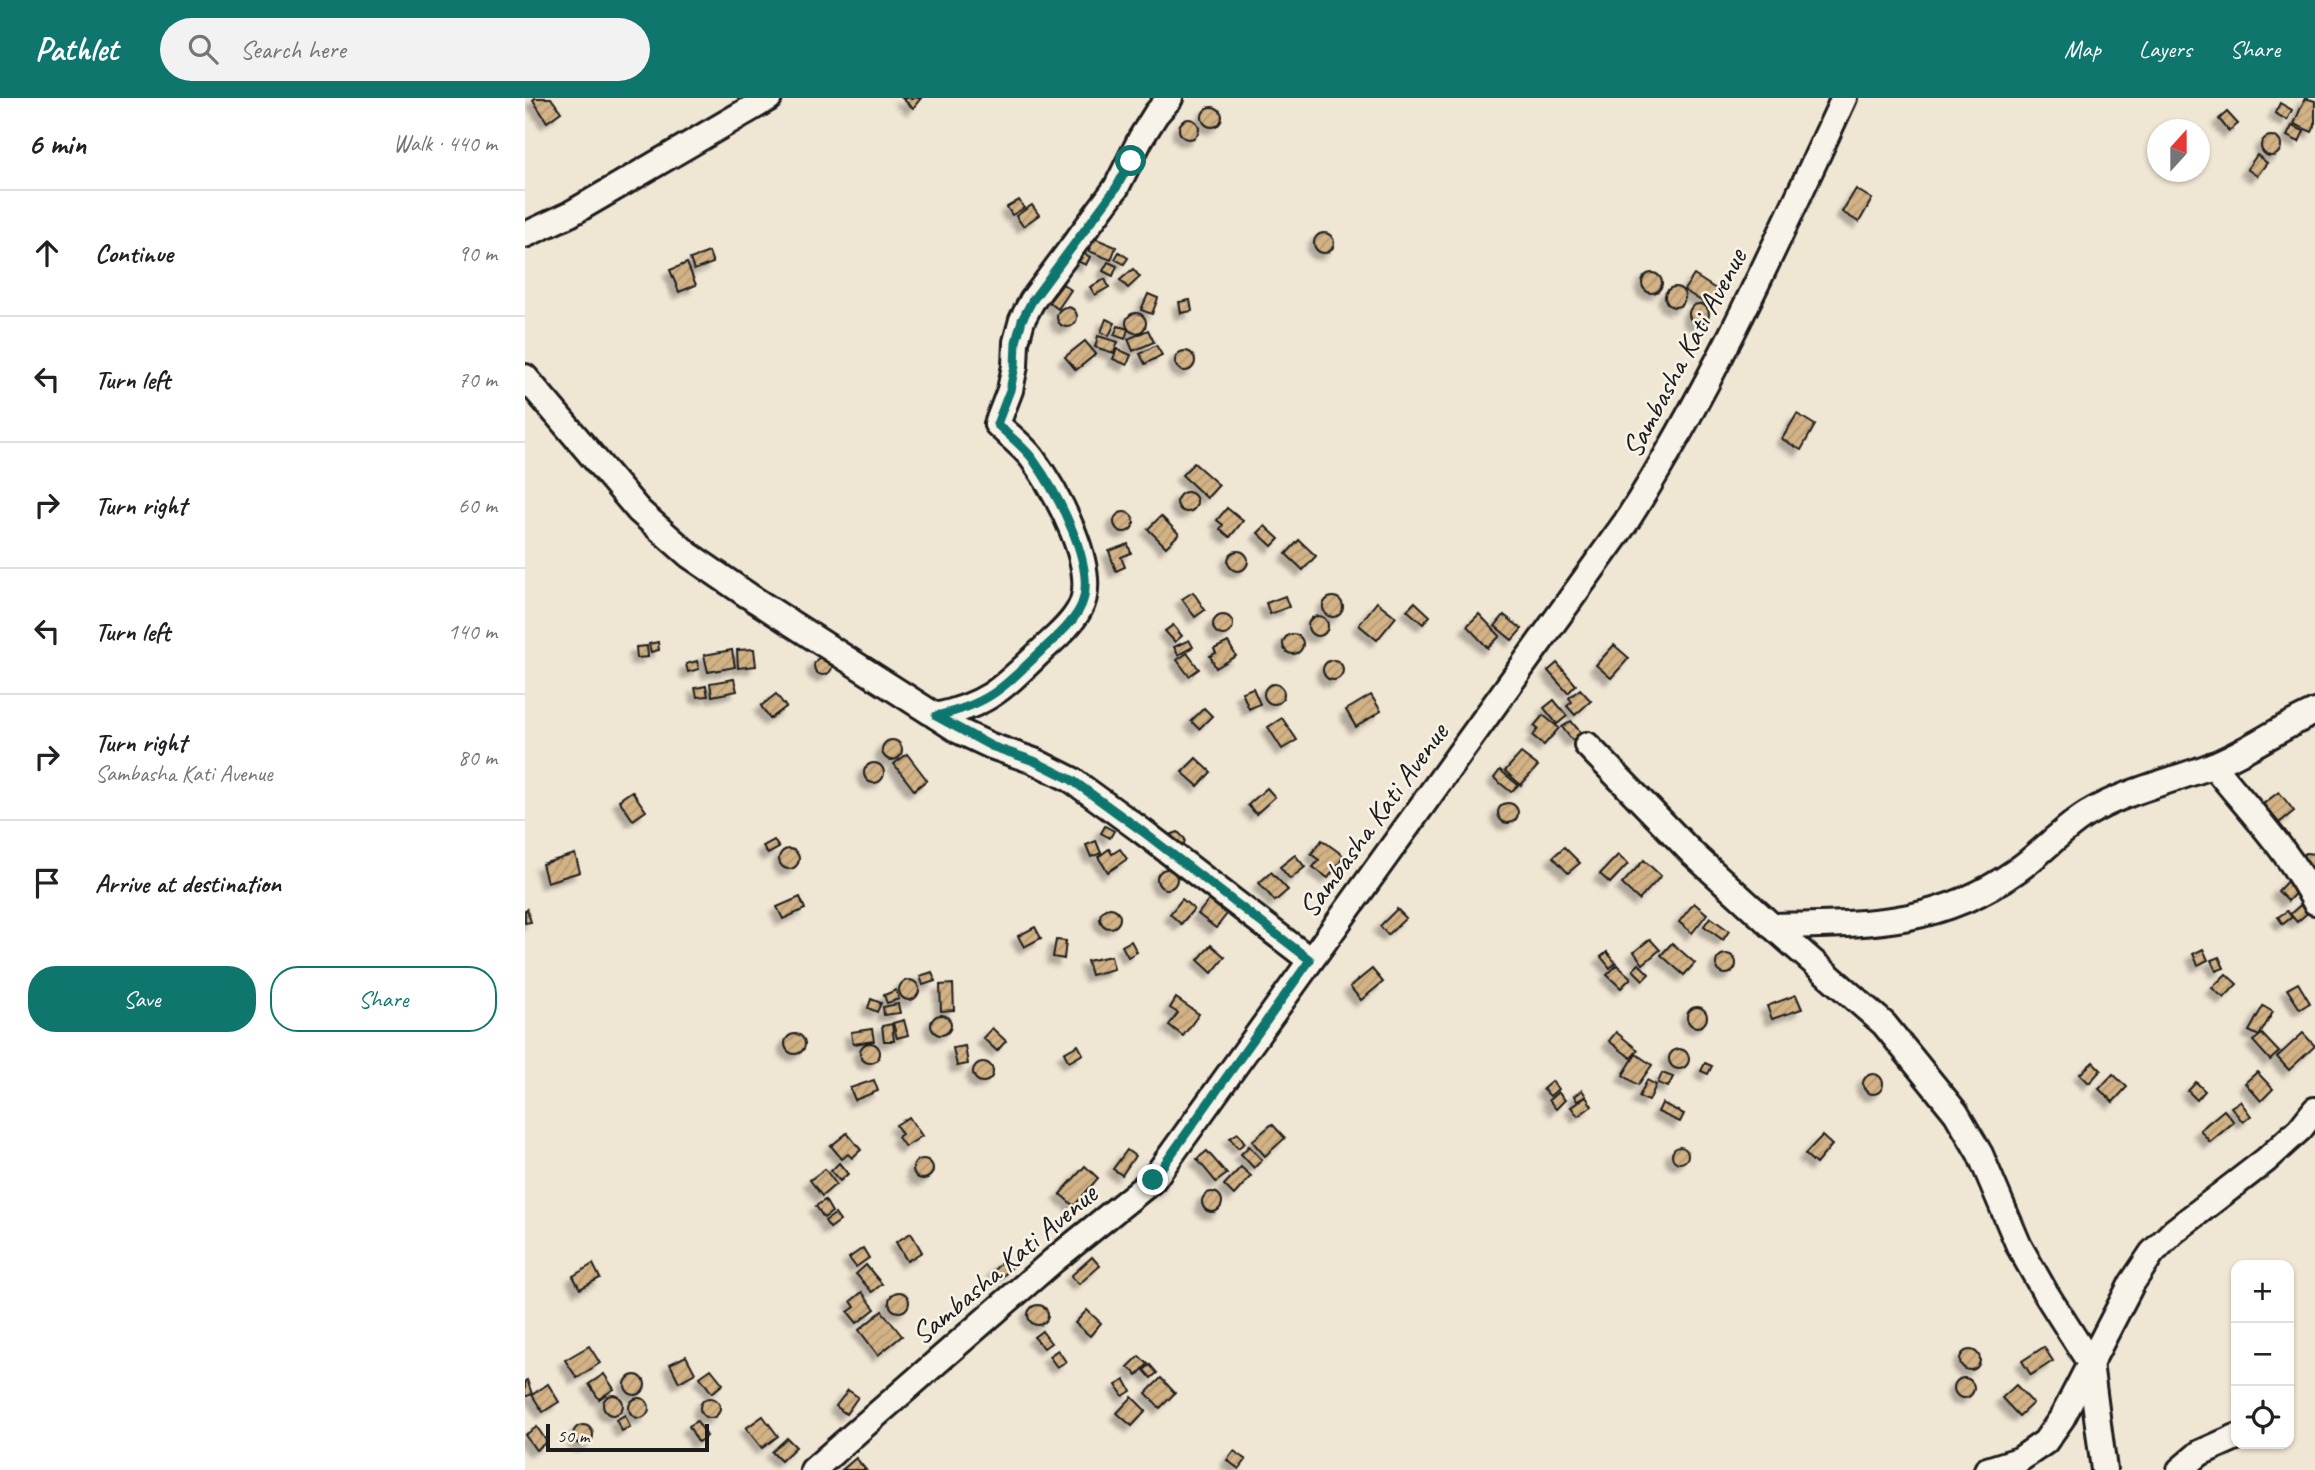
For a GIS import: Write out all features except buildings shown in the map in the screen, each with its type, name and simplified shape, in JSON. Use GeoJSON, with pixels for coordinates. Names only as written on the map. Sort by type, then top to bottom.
{"type":"FeatureCollection","features":[{"type":"Feature","properties":{"kind":"street"},"geometry":{"type":"LineString","coordinates":[[525,236],[570,214],[769,98]]}},
{"type":"Feature","properties":{"kind":"street"},"geometry":{"type":"LineString","coordinates":[[936,716],[963,710],[987,699],[1066,628],[1081,608],[1087,584],[1084,562],[1053,490],[1030,455],[997,424],[1010,390],[1016,342],[1027,310],[1116,188],[1141,138],[1170,98]]}},
{"type":"Feature","properties":{"kind":"street","name":"Sambasha Kati Avenue"},"geometry":{"type":"LineString","coordinates":[[813,1470],[1054,1260],[1153,1180],[1626,522],[1653,479],[1741,319],[1844,98]]}},
{"type":"Feature","properties":{"kind":"street"},"geometry":{"type":"LineString","coordinates":[[525,377],[639,511],[689,555],[936,716],[991,746],[1034,761],[1072,780],[1310,960]]}},
{"type":"Feature","properties":{"kind":"street"},"geometry":{"type":"LineString","coordinates":[[1772,926],[1896,921],[1939,910],[1984,892],[2017,870],[2085,815],[2118,798],[2213,765],[2315,712]]}},
{"type":"Feature","properties":{"kind":"street"},"geometry":{"type":"LineString","coordinates":[[1587,745],[1693,853],[1884,1024],[1957,1113],[1980,1154],[2019,1246],[2090,1363],[2104,1470]]}},
{"type":"Feature","properties":{"kind":"street"},"geometry":{"type":"LineString","coordinates":[[2213,765],[2279,848],[2315,902]]}},
{"type":"Feature","properties":{"kind":"street"},"geometry":{"type":"LineString","coordinates":[[1987,1470],[2019,1460],[2045,1442],[2062,1418],[2132,1283],[2152,1253],[2174,1231],[2266,1160],[2300,1129],[2315,1110]]}},
{"type":"Feature","properties":{"kind":"street"},"geometry":{"type":"LineString","coordinates":[[2180,1470],[2200,1453],[2231,1439]]}},
{"type":"Feature","properties":{"kind":"route"},"geometry":{"type":"LineString","coordinates":[[1131,161],[1116,188],[1032,301],[1022,320],[1016,342],[1010,390],[997,424],[1030,455],[1053,490],[1084,562],[1087,584],[1081,608],[1066,628],[987,699],[963,710],[936,716],[991,746],[1034,761],[1072,780],[1310,960],[1153,1180]]}}]}
